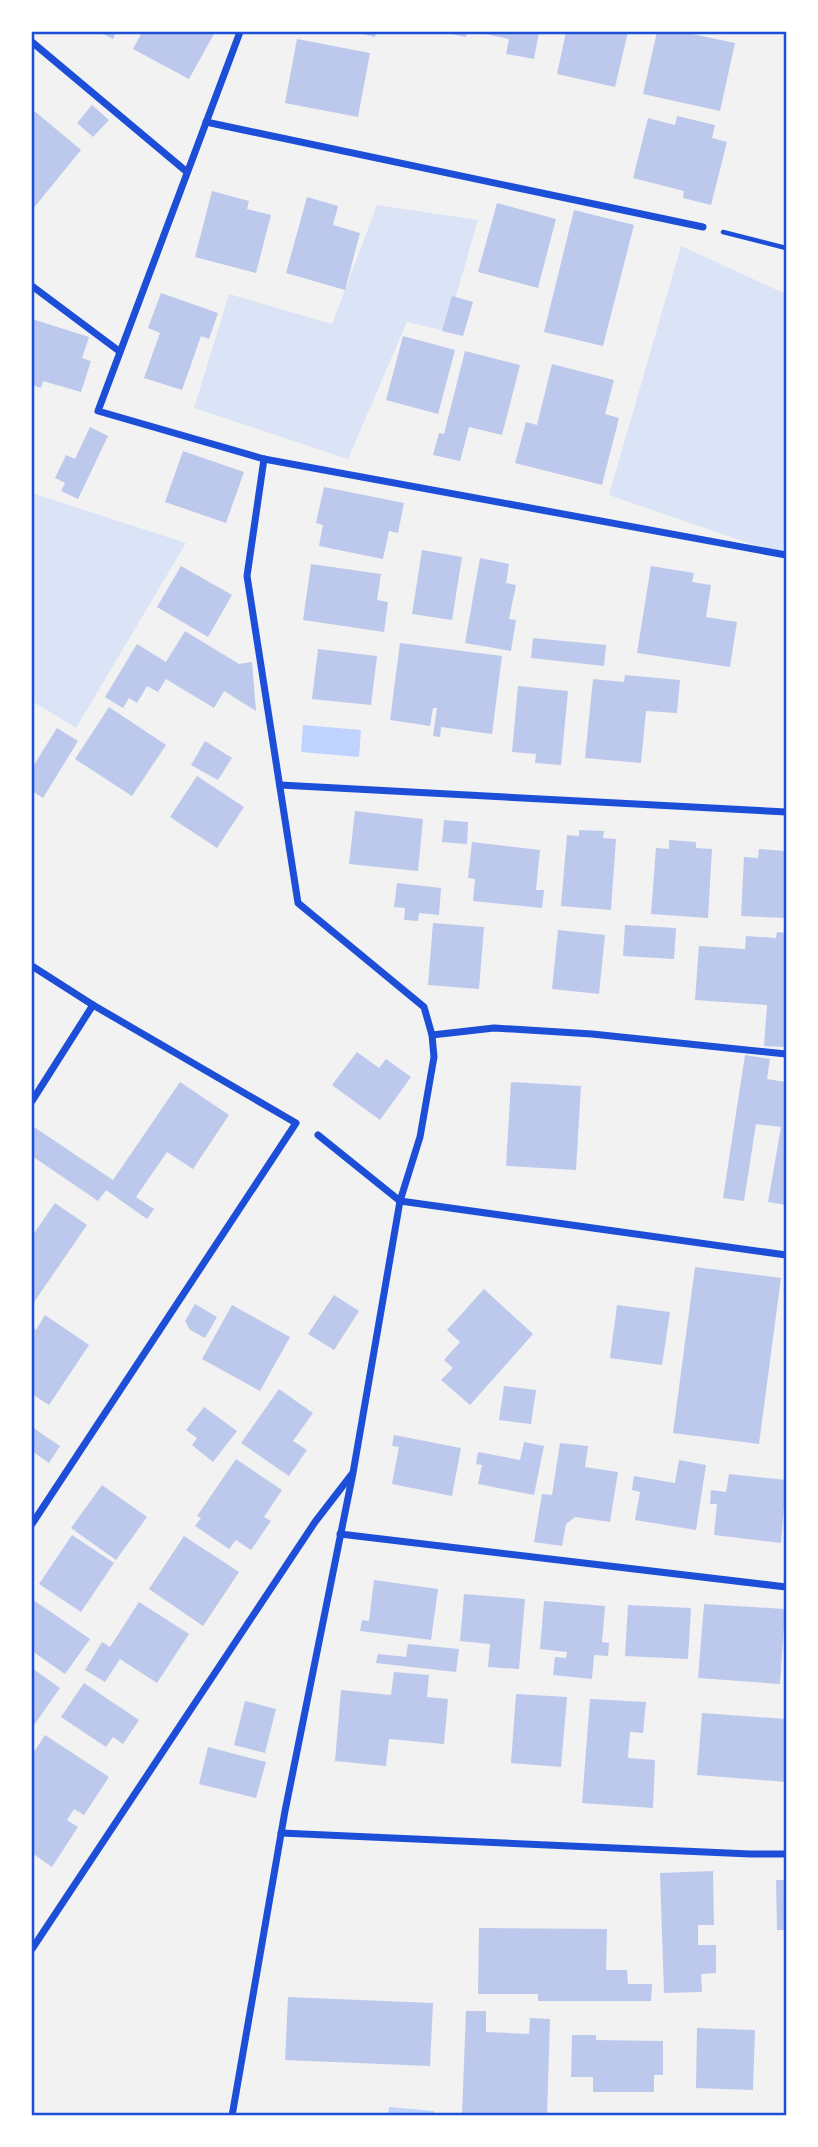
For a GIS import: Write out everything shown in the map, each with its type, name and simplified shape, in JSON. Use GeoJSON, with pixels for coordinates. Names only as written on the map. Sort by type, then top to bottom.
{"type":"FeatureCollection","features":[{"type":"Feature","properties":{"kind":"street"},"geometry":{"type":"LineString","coordinates":[[240,32],[98,411],[264,459],[786,555]]}},
{"type":"Feature","properties":{"kind":"street"},"geometry":{"type":"LineString","coordinates":[[32,42],[187,172]]}},
{"type":"Feature","properties":{"kind":"street"},"geometry":{"type":"LineString","coordinates":[[206,122],[703,227]]}},
{"type":"Feature","properties":{"kind":"street"},"geometry":{"type":"LineString","coordinates":[[32,286],[119,351]]}},
{"type":"Feature","properties":{"kind":"street"},"geometry":{"type":"LineString","coordinates":[[232,2116],[281,1833],[354,1473],[400,1201],[420,1137],[434,1057],[432,1035],[424,1007],[298,903],[247,576],[264,459]]}},
{"type":"Feature","properties":{"kind":"street"},"geometry":{"type":"LineString","coordinates":[[280,785],[786,812]]}},
{"type":"Feature","properties":{"kind":"street"},"geometry":{"type":"LineString","coordinates":[[32,966],[93,1005],[296,1123],[32,1524]]}},
{"type":"Feature","properties":{"kind":"street"},"geometry":{"type":"LineString","coordinates":[[32,1101],[93,1005]]}},
{"type":"Feature","properties":{"kind":"street"},"geometry":{"type":"LineString","coordinates":[[432,1035],[494,1028],[592,1034],[786,1054]]}},
{"type":"Feature","properties":{"kind":"street"},"geometry":{"type":"LineString","coordinates":[[317,1135],[400,1201],[786,1255]]}},
{"type":"Feature","properties":{"kind":"street"},"geometry":{"type":"LineString","coordinates":[[32,1949],[315,1522],[354,1473]]}},
{"type":"Feature","properties":{"kind":"street"},"geometry":{"type":"LineString","coordinates":[[340,1534],[786,1587]]}},
{"type":"Feature","properties":{"kind":"street"},"geometry":{"type":"LineString","coordinates":[[281,1833],[786,1854]]}},
{"type":"Feature","properties":{"kind":"path"},"geometry":{"type":"LineString","coordinates":[[703,227],[786,247]]}},
{"type":"Feature","properties":{"kind":"shaded area"},"geometry":{"type":"Polygon","coordinates":[[[377,205],[478,220],[446,331],[407,322],[348,459],[194,408],[229,294],[332,324],[377,205]]]}},
{"type":"Feature","properties":{"kind":"shaded area"},"geometry":{"type":"Polygon","coordinates":[[[681,246],[786,294],[786,556],[609,495],[681,246]]]}},
{"type":"Feature","properties":{"kind":"shaded area"},"geometry":{"type":"Polygon","coordinates":[[[32,493],[186,543],[76,728],[32,701],[32,493]]]}},
{"type":"Feature","properties":{"kind":"water"},"geometry":{"type":"Polygon","coordinates":[[[303,725],[361,730],[359,757],[301,752],[303,725]]]}},
{"type":"Feature","properties":{"kind":"water"},"geometry":{"type":"Polygon","coordinates":[[[389,2107],[434,2111],[434,2115],[388,2115],[389,2107]]]}},
{"type":"Feature","properties":{"kind":"building"},"geometry":{"type":"Polygon","coordinates":[[[99,32],[116,32],[113,39],[99,32]]]}},
{"type":"Feature","properties":{"kind":"building"},"geometry":{"type":"Polygon","coordinates":[[[142,32],[215,32],[189,79],[133,49],[142,32]]]}},
{"type":"Feature","properties":{"kind":"building"},"geometry":{"type":"Polygon","coordinates":[[[354,32],[376,32],[375,37],[354,32]]]}},
{"type":"Feature","properties":{"kind":"building"},"geometry":{"type":"Polygon","coordinates":[[[442,32],[467,32],[466,37],[442,32]]]}},
{"type":"Feature","properties":{"kind":"building"},"geometry":{"type":"Polygon","coordinates":[[[476,32],[539,32],[534,59],[506,54],[509,39],[476,32]]]}},
{"type":"Feature","properties":{"kind":"building"},"geometry":{"type":"Polygon","coordinates":[[[566,32],[628,32],[615,87],[557,74],[566,32]]]}},
{"type":"Feature","properties":{"kind":"building"},"geometry":{"type":"Polygon","coordinates":[[[657,32],[683,32],[735,43],[720,111],[643,94],[657,32]]]}},
{"type":"Feature","properties":{"kind":"building"},"geometry":{"type":"Polygon","coordinates":[[[297,39],[370,53],[358,117],[285,103],[297,39]]]}},
{"type":"Feature","properties":{"kind":"building"},"geometry":{"type":"Polygon","coordinates":[[[92,105],[109,120],[93,137],[77,123],[92,105]]]}},
{"type":"Feature","properties":{"kind":"building"},"geometry":{"type":"Polygon","coordinates":[[[32,109],[81,150],[32,210],[32,109]]]}},
{"type":"Feature","properties":{"kind":"building"},"geometry":{"type":"Polygon","coordinates":[[[677,116],[715,125],[712,138],[727,142],[711,205],[683,198],[684,191],[633,178],[648,118],[675,125],[677,116]]]}},
{"type":"Feature","properties":{"kind":"building"},"geometry":{"type":"Polygon","coordinates":[[[212,191],[249,201],[247,209],[271,215],[256,273],[195,257],[212,191]]]}},
{"type":"Feature","properties":{"kind":"building"},"geometry":{"type":"Polygon","coordinates":[[[307,197],[338,206],[333,225],[360,233],[345,290],[286,273],[307,197]]]}},
{"type":"Feature","properties":{"kind":"building"},"geometry":{"type":"Polygon","coordinates":[[[497,203],[556,219],[538,288],[478,272],[497,203]]]}},
{"type":"Feature","properties":{"kind":"building"},"geometry":{"type":"Polygon","coordinates":[[[574,210],[634,225],[603,346],[544,332],[574,210]]]}},
{"type":"Feature","properties":{"kind":"building"},"geometry":{"type":"Polygon","coordinates":[[[161,293],[218,313],[209,339],[201,336],[182,390],[144,378],[160,333],[148,328],[161,293]]]}},
{"type":"Feature","properties":{"kind":"building"},"geometry":{"type":"Polygon","coordinates":[[[452,296],[473,302],[463,336],[442,331],[452,296]]]}},
{"type":"Feature","properties":{"kind":"building"},"geometry":{"type":"Polygon","coordinates":[[[32,319],[89,337],[82,358],[91,361],[81,392],[43,381],[41,388],[32,385],[32,319]]]}},
{"type":"Feature","properties":{"kind":"building"},"geometry":{"type":"Polygon","coordinates":[[[403,336],[455,350],[438,414],[386,400],[403,336]]]}},
{"type":"Feature","properties":{"kind":"building"},"geometry":{"type":"Polygon","coordinates":[[[465,351],[520,365],[502,435],[469,427],[460,461],[433,455],[439,433],[444,434],[465,351]]]}},
{"type":"Feature","properties":{"kind":"building"},"geometry":{"type":"Polygon","coordinates":[[[552,364],[614,380],[605,414],[619,418],[602,485],[515,463],[526,422],[537,425],[552,364]]]}},
{"type":"Feature","properties":{"kind":"building"},"geometry":{"type":"Polygon","coordinates":[[[90,427],[108,436],[78,499],[61,491],[65,483],[55,478],[66,455],[75,459],[90,427]]]}},
{"type":"Feature","properties":{"kind":"building"},"geometry":{"type":"Polygon","coordinates":[[[183,451],[244,472],[226,523],[165,502],[183,451]]]}},
{"type":"Feature","properties":{"kind":"building"},"geometry":{"type":"Polygon","coordinates":[[[324,487],[404,503],[398,533],[389,531],[383,559],[319,546],[323,525],[316,523],[324,487]]]}},
{"type":"Feature","properties":{"kind":"building"},"geometry":{"type":"Polygon","coordinates":[[[422,550],[462,557],[452,620],[412,614],[422,550]]]}},
{"type":"Feature","properties":{"kind":"building"},"geometry":{"type":"Polygon","coordinates":[[[480,558],[509,564],[506,583],[516,585],[509,619],[516,620],[511,651],[465,643],[480,558]]]}},
{"type":"Feature","properties":{"kind":"building"},"geometry":{"type":"Polygon","coordinates":[[[311,564],[381,574],[377,600],[388,602],[384,632],[303,620],[311,564]]]}},
{"type":"Feature","properties":{"kind":"building"},"geometry":{"type":"Polygon","coordinates":[[[181,566],[232,595],[208,637],[157,607],[181,566]]]}},
{"type":"Feature","properties":{"kind":"building"},"geometry":{"type":"Polygon","coordinates":[[[651,566],[694,573],[692,582],[711,585],[706,617],[737,622],[730,667],[637,653],[651,566]]]}},
{"type":"Feature","properties":{"kind":"building"},"geometry":{"type":"Polygon","coordinates":[[[185,631],[239,664],[252,662],[256,711],[224,691],[214,708],[166,679],[158,692],[147,686],[137,703],[129,698],[123,708],[105,697],[137,644],[166,662],[185,631]]]}},
{"type":"Feature","properties":{"kind":"building"},"geometry":{"type":"Polygon","coordinates":[[[533,638],[606,645],[604,666],[531,658],[533,638]]]}},
{"type":"Feature","properties":{"kind":"building"},"geometry":{"type":"Polygon","coordinates":[[[400,643],[502,656],[492,734],[441,727],[440,737],[433,736],[437,708],[433,708],[430,726],[390,720],[400,643]]]}},
{"type":"Feature","properties":{"kind":"building"},"geometry":{"type":"Polygon","coordinates":[[[318,649],[377,656],[371,705],[312,699],[318,649]]]}},
{"type":"Feature","properties":{"kind":"building"},"geometry":{"type":"Polygon","coordinates":[[[625,675],[680,680],[677,713],[646,711],[641,763],[585,758],[593,679],[624,682],[625,675]]]}},
{"type":"Feature","properties":{"kind":"building"},"geometry":{"type":"Polygon","coordinates":[[[518,686],[568,691],[561,765],[535,763],[536,754],[512,752],[518,686]]]}},
{"type":"Feature","properties":{"kind":"building"},"geometry":{"type":"Polygon","coordinates":[[[109,707],[166,745],[132,796],[75,759],[109,707]]]}},
{"type":"Feature","properties":{"kind":"building"},"geometry":{"type":"Polygon","coordinates":[[[57,728],[78,741],[43,798],[32,791],[32,768],[57,728]]]}},
{"type":"Feature","properties":{"kind":"building"},"geometry":{"type":"Polygon","coordinates":[[[205,741],[232,758],[218,780],[191,765],[205,741]]]}},
{"type":"Feature","properties":{"kind":"building"},"geometry":{"type":"Polygon","coordinates":[[[197,776],[244,807],[217,848],[170,817],[197,776]]]}},
{"type":"Feature","properties":{"kind":"building"},"geometry":{"type":"Polygon","coordinates":[[[355,811],[423,819],[418,871],[349,864],[355,811]]]}},
{"type":"Feature","properties":{"kind":"building"},"geometry":{"type":"Polygon","coordinates":[[[444,820],[468,822],[467,844],[442,842],[444,820]]]}},
{"type":"Feature","properties":{"kind":"building"},"geometry":{"type":"Polygon","coordinates":[[[579,830],[604,831],[603,838],[616,839],[611,910],[561,906],[567,835],[579,836],[579,830]]]}},
{"type":"Feature","properties":{"kind":"building"},"geometry":{"type":"Polygon","coordinates":[[[669,840],[696,842],[696,848],[712,849],[708,918],[651,914],[656,848],[669,849],[669,840]]]}},
{"type":"Feature","properties":{"kind":"building"},"geometry":{"type":"Polygon","coordinates":[[[472,842],[540,850],[536,890],[544,890],[542,908],[473,901],[475,879],[468,878],[472,842]]]}},
{"type":"Feature","properties":{"kind":"building"},"geometry":{"type":"Polygon","coordinates":[[[759,849],[786,851],[786,918],[741,916],[744,857],[758,858],[759,849]]]}},
{"type":"Feature","properties":{"kind":"building"},"geometry":{"type":"Polygon","coordinates":[[[397,883],[441,888],[439,915],[419,913],[418,921],[404,920],[405,908],[394,907],[397,883]]]}},
{"type":"Feature","properties":{"kind":"building"},"geometry":{"type":"Polygon","coordinates":[[[433,923],[484,927],[479,989],[428,985],[433,923]]]}},
{"type":"Feature","properties":{"kind":"building"},"geometry":{"type":"Polygon","coordinates":[[[625,925],[676,928],[674,959],[623,956],[625,925]]]}},
{"type":"Feature","properties":{"kind":"building"},"geometry":{"type":"Polygon","coordinates":[[[558,930],[605,935],[599,994],[552,989],[558,930]]]}},
{"type":"Feature","properties":{"kind":"building"},"geometry":{"type":"Polygon","coordinates":[[[777,932],[786,933],[786,1047],[764,1046],[767,1005],[695,1000],[699,946],[745,949],[746,936],[776,938],[777,932]]]}},
{"type":"Feature","properties":{"kind":"building"},"geometry":{"type":"Polygon","coordinates":[[[357,1052],[379,1068],[386,1059],[411,1077],[380,1120],[332,1085],[357,1052]]]}},
{"type":"Feature","properties":{"kind":"building"},"geometry":{"type":"Polygon","coordinates":[[[745,1055],[770,1059],[767,1079],[786,1082],[786,1205],[768,1202],[781,1127],[756,1124],[744,1201],[723,1198],[745,1055]]]}},
{"type":"Feature","properties":{"kind":"building"},"geometry":{"type":"Polygon","coordinates":[[[180,1082],[229,1115],[193,1169],[167,1152],[136,1197],[154,1209],[147,1219],[106,1190],[98,1201],[32,1156],[34,1127],[113,1180],[180,1082]]]}},
{"type":"Feature","properties":{"kind":"building"},"geometry":{"type":"Polygon","coordinates":[[[511,1082],[581,1086],[576,1170],[506,1166],[511,1082]]]}},
{"type":"Feature","properties":{"kind":"building"},"geometry":{"type":"Polygon","coordinates":[[[55,1203],[87,1225],[32,1305],[32,1236],[55,1203]]]}},
{"type":"Feature","properties":{"kind":"building"},"geometry":{"type":"Polygon","coordinates":[[[695,1267],[781,1278],[759,1444],[673,1433],[695,1267]]]}},
{"type":"Feature","properties":{"kind":"building"},"geometry":{"type":"Polygon","coordinates":[[[484,1289],[533,1334],[470,1405],[441,1380],[453,1368],[444,1360],[460,1342],[447,1330],[484,1289]]]}},
{"type":"Feature","properties":{"kind":"building"},"geometry":{"type":"Polygon","coordinates":[[[334,1295],[359,1311],[334,1350],[308,1334],[334,1295]]]}},
{"type":"Feature","properties":{"kind":"building"},"geometry":{"type":"Polygon","coordinates":[[[195,1304],[217,1317],[205,1338],[190,1330],[185,1321],[195,1304]]]}},
{"type":"Feature","properties":{"kind":"building"},"geometry":{"type":"Polygon","coordinates":[[[232,1305],[290,1337],[260,1391],[202,1359],[232,1305]]]}},
{"type":"Feature","properties":{"kind":"building"},"geometry":{"type":"Polygon","coordinates":[[[617,1305],[670,1312],[662,1365],[610,1358],[617,1305]]]}},
{"type":"Feature","properties":{"kind":"building"},"geometry":{"type":"Polygon","coordinates":[[[45,1315],[89,1345],[49,1405],[32,1394],[32,1327],[36,1330],[45,1315]]]}},
{"type":"Feature","properties":{"kind":"building"},"geometry":{"type":"Polygon","coordinates":[[[504,1386],[536,1390],[531,1424],[499,1420],[504,1386]]]}},
{"type":"Feature","properties":{"kind":"building"},"geometry":{"type":"Polygon","coordinates":[[[279,1389],[313,1413],[293,1441],[307,1450],[289,1476],[241,1443],[279,1389]]]}},
{"type":"Feature","properties":{"kind":"building"},"geometry":{"type":"Polygon","coordinates":[[[204,1407],[237,1431],[213,1462],[192,1445],[197,1438],[186,1430],[204,1407]]]}},
{"type":"Feature","properties":{"kind":"building"},"geometry":{"type":"Polygon","coordinates":[[[32,1427],[60,1446],[49,1463],[32,1451],[32,1427]]]}},
{"type":"Feature","properties":{"kind":"building"},"geometry":{"type":"Polygon","coordinates":[[[394,1435],[461,1448],[452,1496],[392,1484],[399,1447],[392,1446],[394,1435]]]}},
{"type":"Feature","properties":{"kind":"building"},"geometry":{"type":"Polygon","coordinates":[[[524,1442],[544,1446],[534,1495],[478,1484],[482,1465],[476,1464],[478,1452],[520,1460],[524,1442]]]}},
{"type":"Feature","properties":{"kind":"building"},"geometry":{"type":"Polygon","coordinates":[[[560,1443],[588,1446],[585,1467],[618,1472],[610,1522],[575,1517],[566,1524],[562,1546],[534,1542],[542,1494],[552,1495],[560,1443]]]}},
{"type":"Feature","properties":{"kind":"building"},"geometry":{"type":"Polygon","coordinates":[[[236,1459],[282,1490],[264,1517],[271,1521],[251,1550],[236,1540],[229,1549],[195,1526],[201,1518],[197,1516],[236,1459]]]}},
{"type":"Feature","properties":{"kind":"building"},"geometry":{"type":"Polygon","coordinates":[[[679,1460],[706,1465],[696,1530],[635,1520],[640,1492],[632,1490],[634,1476],[675,1483],[679,1460]]]}},
{"type":"Feature","properties":{"kind":"building"},"geometry":{"type":"Polygon","coordinates":[[[729,1474],[786,1480],[781,1543],[714,1535],[717,1504],[710,1504],[711,1490],[726,1492],[729,1474]]]}},
{"type":"Feature","properties":{"kind":"building"},"geometry":{"type":"Polygon","coordinates":[[[102,1485],[147,1517],[116,1560],[71,1528],[102,1485]]]}},
{"type":"Feature","properties":{"kind":"building"},"geometry":{"type":"Polygon","coordinates":[[[72,1535],[114,1563],[81,1612],[39,1584],[72,1535]]]}},
{"type":"Feature","properties":{"kind":"building"},"geometry":{"type":"Polygon","coordinates":[[[184,1536],[239,1572],[203,1626],[149,1589],[184,1536]]]}},
{"type":"Feature","properties":{"kind":"building"},"geometry":{"type":"Polygon","coordinates":[[[374,1580],[438,1589],[431,1640],[360,1631],[362,1620],[369,1621],[374,1580]]]}},
{"type":"Feature","properties":{"kind":"building"},"geometry":{"type":"Polygon","coordinates":[[[464,1594],[525,1599],[519,1669],[488,1667],[490,1644],[460,1641],[464,1594]]]}},
{"type":"Feature","properties":{"kind":"building"},"geometry":{"type":"Polygon","coordinates":[[[32,1599],[90,1639],[65,1674],[32,1651],[32,1599]]]}},
{"type":"Feature","properties":{"kind":"building"},"geometry":{"type":"Polygon","coordinates":[[[544,1601],[605,1606],[602,1642],[609,1643],[608,1656],[594,1655],[592,1679],[553,1675],[555,1657],[566,1658],[567,1652],[540,1649],[544,1601]]]}},
{"type":"Feature","properties":{"kind":"building"},"geometry":{"type":"Polygon","coordinates":[[[139,1602],[189,1634],[157,1683],[120,1659],[105,1682],[85,1670],[102,1642],[110,1647],[139,1602]]]}},
{"type":"Feature","properties":{"kind":"building"},"geometry":{"type":"Polygon","coordinates":[[[704,1604],[785,1609],[780,1684],[698,1678],[704,1604]]]}},
{"type":"Feature","properties":{"kind":"building"},"geometry":{"type":"Polygon","coordinates":[[[628,1605],[691,1608],[688,1659],[625,1656],[628,1605]]]}},
{"type":"Feature","properties":{"kind":"building"},"geometry":{"type":"Polygon","coordinates":[[[408,1644],[459,1649],[456,1672],[376,1663],[378,1654],[406,1657],[408,1644]]]}},
{"type":"Feature","properties":{"kind":"building"},"geometry":{"type":"Polygon","coordinates":[[[32,1668],[60,1688],[32,1728],[32,1668]]]}},
{"type":"Feature","properties":{"kind":"building"},"geometry":{"type":"Polygon","coordinates":[[[394,1672],[429,1675],[427,1697],[448,1699],[444,1744],[389,1739],[386,1766],[335,1761],[341,1690],[391,1695],[394,1672]]]}},
{"type":"Feature","properties":{"kind":"building"},"geometry":{"type":"Polygon","coordinates":[[[84,1683],[139,1720],[123,1744],[113,1737],[106,1747],[61,1717],[84,1683]]]}},
{"type":"Feature","properties":{"kind":"building"},"geometry":{"type":"Polygon","coordinates":[[[516,1694],[567,1697],[561,1767],[511,1763],[516,1694]]]}},
{"type":"Feature","properties":{"kind":"building"},"geometry":{"type":"Polygon","coordinates":[[[590,1699],[646,1702],[643,1733],[630,1732],[628,1758],[655,1760],[653,1808],[582,1803],[590,1699]]]}},
{"type":"Feature","properties":{"kind":"building"},"geometry":{"type":"Polygon","coordinates":[[[245,1701],[276,1709],[265,1753],[234,1745],[245,1701]]]}},
{"type":"Feature","properties":{"kind":"building"},"geometry":{"type":"Polygon","coordinates":[[[702,1713],[786,1719],[786,1782],[697,1775],[702,1713]]]}},
{"type":"Feature","properties":{"kind":"building"},"geometry":{"type":"Polygon","coordinates":[[[45,1735],[109,1777],[84,1815],[74,1809],[67,1820],[78,1827],[52,1867],[32,1853],[32,1755],[45,1735]]]}},
{"type":"Feature","properties":{"kind":"building"},"geometry":{"type":"Polygon","coordinates":[[[208,1747],[266,1762],[256,1798],[199,1784],[208,1747]]]}},
{"type":"Feature","properties":{"kind":"building"},"geometry":{"type":"Polygon","coordinates":[[[713,1871],[714,1925],[698,1925],[698,1945],[716,1945],[716,1973],[701,1974],[702,1992],[664,1993],[660,1873],[713,1871]]]}},
{"type":"Feature","properties":{"kind":"building"},"geometry":{"type":"Polygon","coordinates":[[[776,1880],[786,1880],[786,1930],[777,1930],[776,1880]]]}},
{"type":"Feature","properties":{"kind":"building"},"geometry":{"type":"Polygon","coordinates":[[[479,1928],[607,1929],[606,1970],[627,1970],[628,1984],[652,1984],[651,2001],[538,2001],[538,1994],[478,1994],[479,1928]]]}},
{"type":"Feature","properties":{"kind":"building"},"geometry":{"type":"Polygon","coordinates":[[[288,1997],[433,2003],[430,2066],[285,2060],[288,1997]]]}},
{"type":"Feature","properties":{"kind":"building"},"geometry":{"type":"Polygon","coordinates":[[[466,2011],[486,2011],[486,2032],[529,2034],[530,2018],[550,2019],[547,2116],[462,2114],[466,2011]]]}},
{"type":"Feature","properties":{"kind":"building"},"geometry":{"type":"Polygon","coordinates":[[[697,2028],[755,2030],[753,2090],[696,2088],[697,2028]]]}},
{"type":"Feature","properties":{"kind":"building"},"geometry":{"type":"Polygon","coordinates":[[[572,2035],[596,2035],[596,2040],[663,2041],[663,2075],[654,2075],[654,2092],[593,2092],[593,2077],[571,2077],[572,2035]]]}}]}
